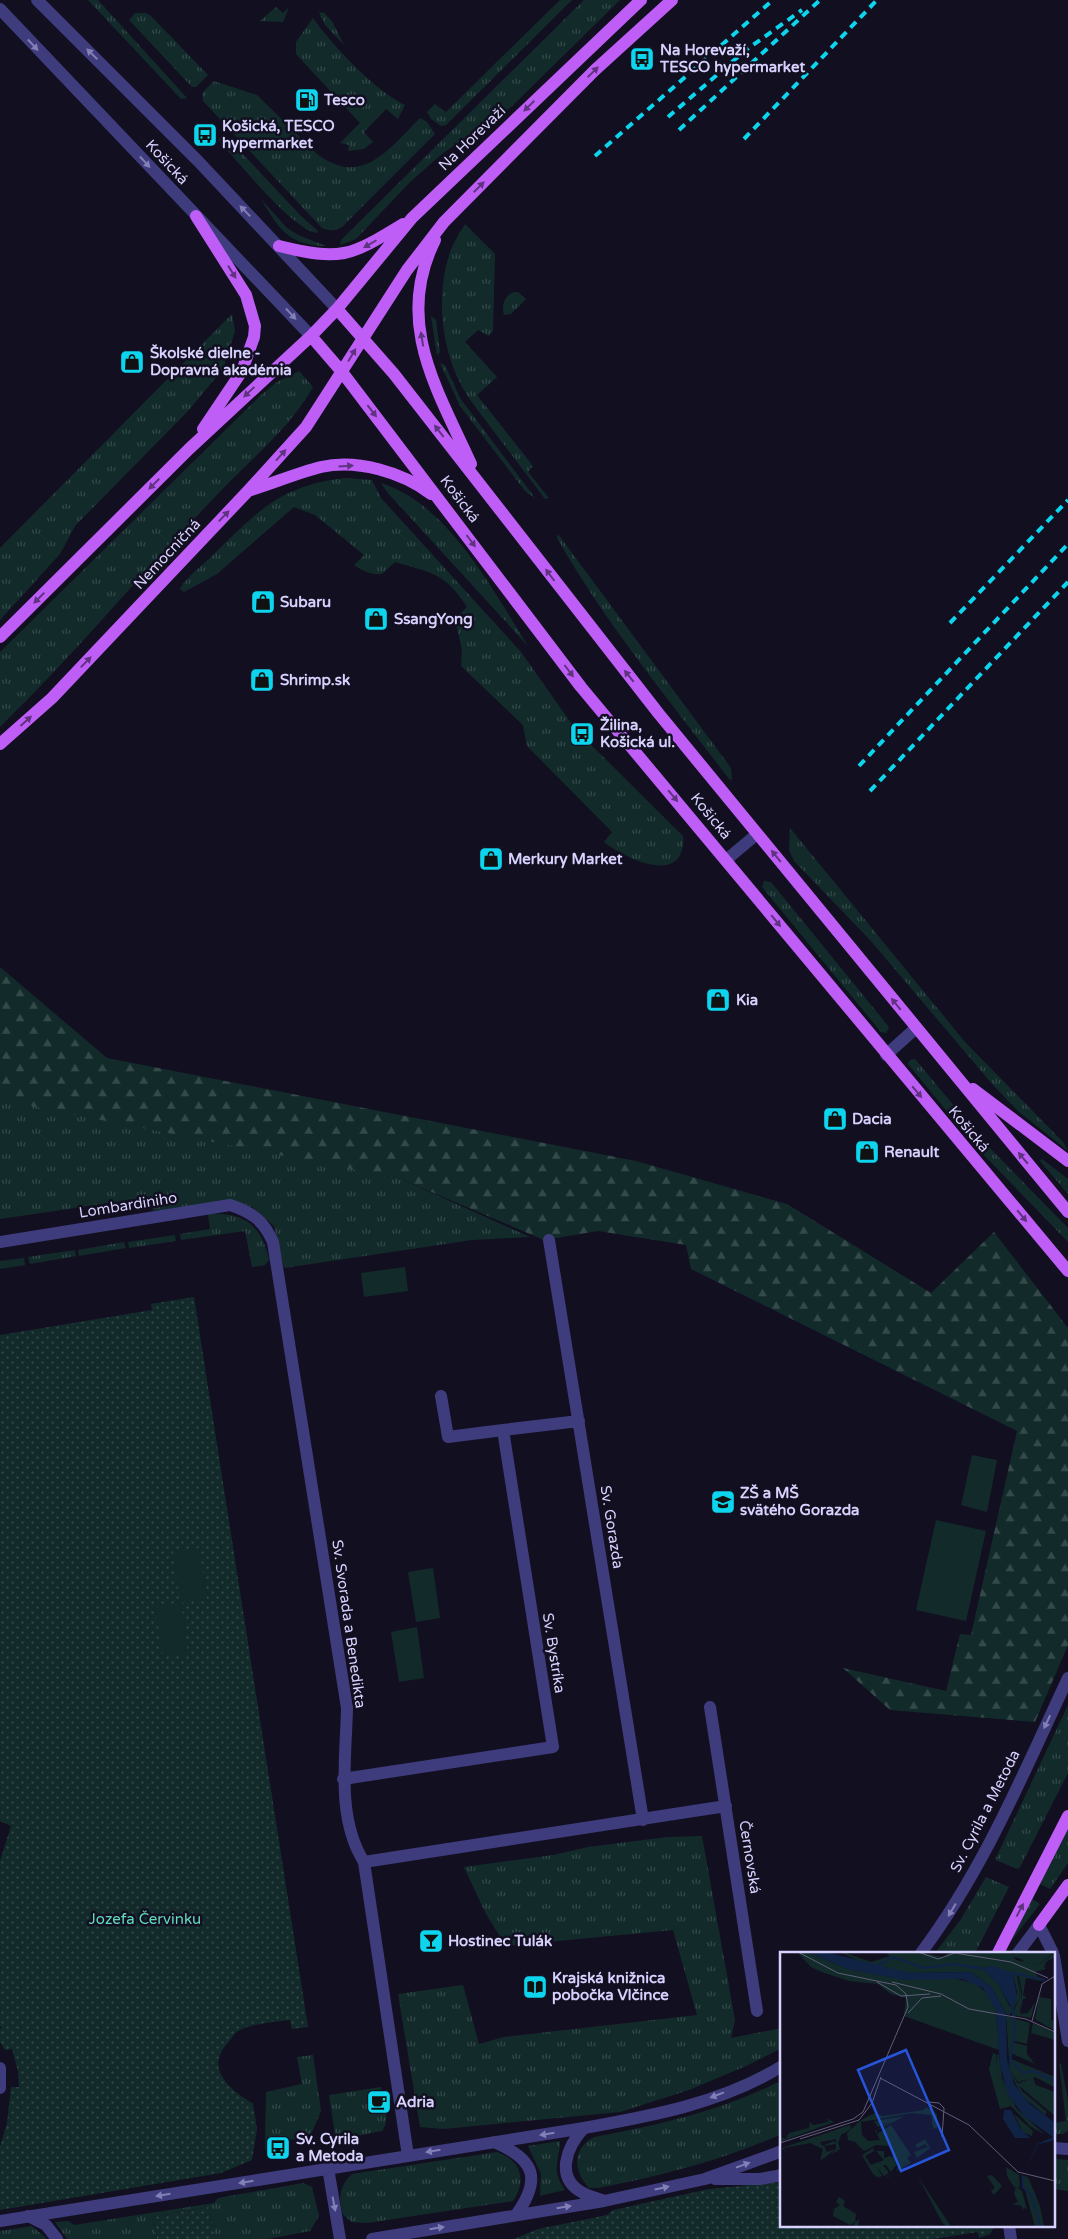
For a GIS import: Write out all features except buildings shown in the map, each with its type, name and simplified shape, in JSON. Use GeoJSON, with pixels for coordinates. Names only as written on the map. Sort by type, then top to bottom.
{"type":"FeatureCollection","features":[{"type":"Feature","properties":{"kind":"main road","name":"Na Horevaží"},"geometry":{"type":"LineString","coordinates":[[311,336],[337,309],[412,218],[641,0]]}},
{"type":"Feature","properties":{"kind":"main road"},"geometry":{"type":"LineString","coordinates":[[362,338],[426,243],[444,222],[595,70],[672,0]]}},
{"type":"Feature","properties":{"kind":"main road"},"geometry":{"type":"LineString","coordinates":[[189,449],[242,371],[254,337],[254,326],[246,296],[196,216]]}},
{"type":"Feature","properties":{"kind":"main road"},"geometry":{"type":"LineString","coordinates":[[279,246],[323,255],[350,252],[365,247],[412,218]]}},
{"type":"Feature","properties":{"kind":"main road"},"geometry":{"type":"LineString","coordinates":[[444,222],[426,258],[420,286],[418,309],[421,340],[428,369],[480,482]]}},
{"type":"Feature","properties":{"kind":"main road","name":"Košická"},"geometry":{"type":"LineString","coordinates":[[337,309],[394,374],[480,482],[576,610],[757,834],[1068,1212]]}},
{"type":"Feature","properties":{"kind":"main road"},"geometry":{"type":"LineString","coordinates":[[0,637],[189,449],[311,336]]}},
{"type":"Feature","properties":{"kind":"main road","name":"Košická"},"geometry":{"type":"LineString","coordinates":[[311,336],[342,372],[581,687],[1068,1271]]}},
{"type":"Feature","properties":{"kind":"main road","name":"Nemocničná"},"geometry":{"type":"LineString","coordinates":[[0,744],[52,698],[248,491],[306,426],[362,338]]}},
{"type":"Feature","properties":{"kind":"main road"},"geometry":{"type":"LineString","coordinates":[[248,491],[322,467],[356,465],[395,474],[421,486],[442,502]]}},
{"type":"Feature","properties":{"kind":"main road"},"geometry":{"type":"LineString","coordinates":[[954,1074],[1068,1161]]}},
{"type":"Feature","properties":{"kind":"main road"},"geometry":{"type":"LineString","coordinates":[[999,1952],[1068,1816]]}},
{"type":"Feature","properties":{"kind":"main road"},"geometry":{"type":"LineString","coordinates":[[1039,1925],[1068,1885]]}},
{"type":"Feature","properties":{"kind":"street","name":"Košická"},"geometry":{"type":"LineString","coordinates":[[37,0],[199,162],[337,309]]}},
{"type":"Feature","properties":{"kind":"street","name":"Košická"},"geometry":{"type":"LineString","coordinates":[[0,9],[311,336]]}},
{"type":"Feature","properties":{"kind":"street"},"geometry":{"type":"LineString","coordinates":[[726,860],[757,834]]}},
{"type":"Feature","properties":{"kind":"street"},"geometry":{"type":"LineString","coordinates":[[886,1055],[916,1028]]}},
{"type":"Feature","properties":{"kind":"street","name":"Lombardiniho"},"geometry":{"type":"LineString","coordinates":[[0,1242],[230,1205],[247,1210],[259,1218]]}},
{"type":"Feature","properties":{"kind":"street","name":"Sv. Svorada a Benedikta"},"geometry":{"type":"LineString","coordinates":[[259,1218],[273,1242],[346,1703],[343,1779],[355,1848],[364,1862],[408,2156]]}},
{"type":"Feature","properties":{"kind":"street","name":"Sv. Gorazda"},"geometry":{"type":"LineString","coordinates":[[549,1240],[643,1820]]}},
{"type":"Feature","properties":{"kind":"street"},"geometry":{"type":"LineString","coordinates":[[442,1396],[448,1438],[579,1421]]}},
{"type":"Feature","properties":{"kind":"street","name":"Sv. Bystríka"},"geometry":{"type":"LineString","coordinates":[[343,1779],[552,1747],[502,1430]]}},
{"type":"Feature","properties":{"kind":"street","name":"Sv. Cyrila a Metoda"},"geometry":{"type":"LineString","coordinates":[[922,1952],[945,1922],[982,1859],[1068,1678]]}},
{"type":"Feature","properties":{"kind":"street","name":"Černovská"},"geometry":{"type":"LineString","coordinates":[[710,1708],[757,2011]]}},
{"type":"Feature","properties":{"kind":"street"},"geometry":{"type":"LineString","coordinates":[[364,1862],[726,1806]]}},
{"type":"Feature","properties":{"kind":"street"},"geometry":{"type":"LineString","coordinates":[[1019,1952],[1039,1925],[1052,1952]]}},
{"type":"Feature","properties":{"kind":"street"},"geometry":{"type":"LineString","coordinates":[[1056,1968],[1067,2037]]}},
{"type":"Feature","properties":{"kind":"street"},"geometry":{"type":"LineString","coordinates":[[0,2068],[0,2088]]}},
{"type":"Feature","properties":{"kind":"street"},"geometry":{"type":"LineString","coordinates":[[0,2221],[584,2128],[666,2112],[716,2096],[780,2069]]}},
{"type":"Feature","properties":{"kind":"street"},"geometry":{"type":"LineString","coordinates":[[584,2128],[573,2140],[566,2155],[566,2170],[572,2183],[582,2193],[604,2201]]}},
{"type":"Feature","properties":{"kind":"street"},"geometry":{"type":"LineString","coordinates":[[494,2142],[511,2149],[525,2159],[531,2175],[531,2187],[526,2201],[516,2215]]}},
{"type":"Feature","properties":{"kind":"street"},"geometry":{"type":"LineString","coordinates":[[372,2239],[604,2201],[705,2179],[780,2152]]}},
{"type":"Feature","properties":{"kind":"street"},"geometry":{"type":"LineString","coordinates":[[328,2168],[340,2239]]}},
{"type":"Feature","properties":{"kind":"street"},"geometry":{"type":"LineString","coordinates":[[705,2179],[760,2179],[780,2175]]}},
{"type":"Feature","properties":{"kind":"street"},"geometry":{"type":"LineString","coordinates":[[28,2216],[46,2225],[57,2239]]}},
{"type":"Feature","properties":{"kind":"street"},"geometry":{"type":"LineString","coordinates":[[1009,2226],[1011,2239]]}},
{"type":"Feature","properties":{"kind":"green space"},"geometry":{"type":"Polygon","coordinates":[[[88,0],[98,0],[187,98],[181,99],[88,0]]]}},
{"type":"Feature","properties":{"kind":"green space"},"geometry":{"type":"Polygon","coordinates":[[[560,0],[572,0],[446,125],[441,126],[431,119],[427,112],[435,104],[446,112],[560,0]]]}},
{"type":"Feature","properties":{"kind":"green space"},"geometry":{"type":"Polygon","coordinates":[[[584,0],[620,0],[510,108],[443,153],[410,182],[356,239],[340,245],[341,240],[584,0]]]}},
{"type":"Feature","properties":{"kind":"green space"},"geometry":{"type":"Polygon","coordinates":[[[276,7],[283,13],[289,7],[283,22],[260,21],[276,7]]]}},
{"type":"Feature","properties":{"kind":"green space"},"geometry":{"type":"Polygon","coordinates":[[[319,12],[324,13],[332,21],[344,45],[325,25],[319,12]]]}},
{"type":"Feature","properties":{"kind":"green space"},"geometry":{"type":"Polygon","coordinates":[[[135,13],[146,13],[151,16],[208,75],[196,87],[192,87],[129,20],[135,13]]]}},
{"type":"Feature","properties":{"kind":"green space"},"geometry":{"type":"Polygon","coordinates":[[[313,18],[331,41],[355,66],[381,89],[405,105],[398,119],[386,109],[364,132],[373,142],[364,149],[348,151],[349,145],[340,143],[360,123],[296,54],[296,42],[313,18]]]}},
{"type":"Feature","properties":{"kind":"green space"},"geometry":{"type":"Polygon","coordinates":[[[214,81],[257,95],[317,154],[333,163],[348,167],[361,166],[386,152],[420,118],[427,122],[435,134],[342,227],[328,230],[322,228],[203,101],[202,93],[214,81]]]}},
{"type":"Feature","properties":{"kind":"green space"},"geometry":{"type":"Polygon","coordinates":[[[224,134],[301,216],[318,231],[316,233],[293,219],[265,192],[218,140],[224,134]]]}},
{"type":"Feature","properties":{"kind":"green space"},"geometry":{"type":"Polygon","coordinates":[[[261,199],[287,228],[298,235],[326,246],[313,245],[293,239],[279,227],[261,199]]]}},
{"type":"Feature","properties":{"kind":"green space"},"geometry":{"type":"Polygon","coordinates":[[[465,224],[495,254],[493,331],[489,336],[478,330],[465,342],[497,377],[477,395],[533,466],[528,472],[549,498],[545,499],[468,397],[452,364],[444,328],[442,291],[450,251],[465,224]]]}},
{"type":"Feature","properties":{"kind":"green space"},"geometry":{"type":"Polygon","coordinates":[[[518,292],[526,299],[511,314],[504,315],[504,301],[508,295],[518,292]]]}},
{"type":"Feature","properties":{"kind":"green space"},"geometry":{"type":"Polygon","coordinates":[[[232,314],[235,331],[223,369],[188,411],[75,526],[60,554],[0,620],[0,548],[232,314]]]}},
{"type":"Feature","properties":{"kind":"green space"},"geometry":{"type":"Polygon","coordinates":[[[431,316],[436,320],[440,352],[437,355],[431,316]]]}},
{"type":"Feature","properties":{"kind":"green space"},"geometry":{"type":"Polygon","coordinates":[[[440,363],[445,365],[460,398],[535,498],[525,491],[460,406],[440,363]]]}},
{"type":"Feature","properties":{"kind":"green space"},"geometry":{"type":"Polygon","coordinates":[[[299,371],[313,387],[292,417],[188,525],[55,671],[0,727],[0,652],[262,394],[277,382],[299,371]]]}},
{"type":"Feature","properties":{"kind":"green space"},"geometry":{"type":"Polygon","coordinates":[[[346,478],[372,480],[381,498],[521,652],[576,730],[683,836],[680,855],[674,862],[665,865],[654,865],[643,862],[620,853],[604,842],[612,832],[527,746],[523,725],[461,666],[462,650],[455,619],[467,607],[452,587],[437,576],[395,562],[382,574],[364,571],[354,565],[364,555],[315,515],[294,507],[217,574],[184,592],[180,589],[190,576],[243,526],[271,503],[286,494],[304,487],[346,478]]]}},
{"type":"Feature","properties":{"kind":"green space"},"geometry":{"type":"Polygon","coordinates":[[[381,483],[405,494],[427,509],[447,529],[483,575],[528,646],[387,492],[381,483]]]}},
{"type":"Feature","properties":{"kind":"green space"},"geometry":{"type":"Polygon","coordinates":[[[558,534],[731,768],[732,780],[729,779],[617,631],[576,570],[557,538],[558,534]]]}},
{"type":"Feature","properties":{"kind":"green space"},"geometry":{"type":"Polygon","coordinates":[[[790,828],[965,1042],[1063,1142],[1068,1151],[1018,1111],[993,1085],[870,940],[794,861],[789,850],[790,828]]]}},
{"type":"Feature","properties":{"kind":"green space"},"geometry":{"type":"Polygon","coordinates":[[[764,881],[771,882],[889,1027],[886,1033],[881,1032],[762,887],[764,881]]]}},
{"type":"Feature","properties":{"kind":"green space"},"geometry":{"type":"Polygon","coordinates":[[[0,967],[107,1058],[636,1161],[787,1204],[931,1293],[994,1232],[1068,1328],[1068,1645],[1035,1722],[890,1710],[843,1668],[946,1691],[960,1634],[971,1635],[1017,1431],[691,1269],[686,1245],[598,1231],[544,1240],[401,1179],[0,1100],[0,967]]]}},
{"type":"Feature","properties":{"kind":"green space"},"geometry":{"type":"Polygon","coordinates":[[[915,1059],[984,1142],[1068,1228],[1068,1242],[978,1149],[908,1064],[910,1060],[915,1059]]]}},
{"type":"Feature","properties":{"kind":"green space"},"geometry":{"type":"Polygon","coordinates":[[[0,1095],[401,1179],[530,1237],[472,1240],[284,1268],[274,1226],[252,1207],[233,1200],[153,1211],[150,1197],[0,1219],[0,1095]]]}},
{"type":"Feature","properties":{"kind":"green space"},"geometry":{"type":"Polygon","coordinates":[[[1042,1159],[1068,1179],[1068,1194],[1040,1161],[1042,1159]]]}},
{"type":"Feature","properties":{"kind":"green space"},"geometry":{"type":"Polygon","coordinates":[[[208,1214],[232,1215],[249,1223],[262,1238],[266,1248],[269,1260],[265,1265],[252,1267],[245,1231],[181,1240],[180,1234],[210,1229],[208,1214]]]}},
{"type":"Feature","properties":{"kind":"green space"},"geometry":{"type":"Polygon","coordinates":[[[175,1235],[176,1241],[129,1248],[128,1242],[175,1235]]]}},
{"type":"Feature","properties":{"kind":"green space"},"geometry":{"type":"Polygon","coordinates":[[[124,1242],[126,1248],[79,1256],[78,1250],[124,1242]]]}},
{"type":"Feature","properties":{"kind":"green space"},"geometry":{"type":"Polygon","coordinates":[[[75,1250],[76,1256],[30,1264],[28,1257],[75,1250]]]}},
{"type":"Feature","properties":{"kind":"green space"},"geometry":{"type":"Polygon","coordinates":[[[24,1258],[25,1265],[0,1269],[0,1261],[24,1258]]]}},
{"type":"Feature","properties":{"kind":"green space"},"geometry":{"type":"Polygon","coordinates":[[[405,1267],[408,1291],[364,1297],[361,1273],[405,1267]]]}},
{"type":"Feature","properties":{"kind":"green space","name":"Jozefa Červinku"},"geometry":{"type":"Polygon","coordinates":[[[194,1297],[308,2027],[292,2029],[290,2020],[252,2026],[236,2032],[221,2054],[218,2063],[224,2079],[237,2093],[253,2104],[257,2129],[252,2160],[221,2173],[0,2210],[0,2146],[7,2123],[11,2087],[19,2087],[18,2071],[12,2049],[5,2050],[0,2042],[0,2029],[2,2028],[0,2026],[0,1861],[11,1826],[0,1821],[0,1335],[152,1310],[151,1304],[194,1297]]]}},
{"type":"Feature","properties":{"kind":"green space"},"geometry":{"type":"Polygon","coordinates":[[[972,1455],[997,1460],[987,1512],[961,1505],[972,1455]]]}},
{"type":"Feature","properties":{"kind":"green space"},"geometry":{"type":"Polygon","coordinates":[[[936,1520],[986,1531],[966,1621],[916,1610],[936,1520]]]}},
{"type":"Feature","properties":{"kind":"green space"},"geometry":{"type":"Polygon","coordinates":[[[199,1548],[207,1599],[181,1603],[188,1653],[163,1657],[155,1607],[180,1602],[173,1552],[199,1548]]]}},
{"type":"Feature","properties":{"kind":"green space"},"geometry":{"type":"Polygon","coordinates":[[[433,1568],[440,1618],[416,1622],[408,1572],[433,1568]]]}},
{"type":"Feature","properties":{"kind":"green space"},"geometry":{"type":"Polygon","coordinates":[[[417,1627],[424,1678],[399,1682],[391,1632],[417,1627]]]}},
{"type":"Feature","properties":{"kind":"green space"},"geometry":{"type":"Polygon","coordinates":[[[1068,1705],[1068,1773],[1018,1869],[995,1860],[1068,1705]]]}},
{"type":"Feature","properties":{"kind":"green space"},"geometry":{"type":"Polygon","coordinates":[[[1068,1830],[1068,1863],[1050,1889],[1040,1884],[1068,1830]]]}},
{"type":"Feature","properties":{"kind":"green space"},"geometry":{"type":"Polygon","coordinates":[[[702,1836],[735,2020],[731,2038],[780,2028],[780,2049],[746,2066],[689,2090],[620,2112],[443,2129],[420,2127],[398,1994],[463,1985],[479,2044],[504,2037],[697,2015],[673,1930],[506,1946],[486,1914],[464,1867],[553,1855],[588,1847],[667,1837],[702,1836]]]}},
{"type":"Feature","properties":{"kind":"green space"},"geometry":{"type":"Polygon","coordinates":[[[986,1877],[1009,1887],[976,1952],[936,1952],[961,1919],[986,1877]]]}},
{"type":"Feature","properties":{"kind":"green space"},"geometry":{"type":"Polygon","coordinates":[[[1032,1899],[1040,1904],[1011,1941],[1032,1899]]]}},
{"type":"Feature","properties":{"kind":"green space"},"geometry":{"type":"Polygon","coordinates":[[[313,2055],[321,2111],[312,2132],[297,2146],[294,2139],[274,2143],[272,2150],[265,2150],[266,2092],[302,2084],[297,2057],[313,2055]]]}},
{"type":"Feature","properties":{"kind":"green space"},"geometry":{"type":"Polygon","coordinates":[[[1059,2063],[1061,2064],[1068,2101],[1068,2131],[1063,2134],[1056,2134],[1056,2123],[1066,2121],[1059,2063]]]}},
{"type":"Feature","properties":{"kind":"green space"},"geometry":{"type":"Polygon","coordinates":[[[780,2082],[780,2135],[714,2159],[598,2188],[589,2188],[580,2175],[577,2161],[579,2154],[587,2142],[594,2137],[641,2128],[710,2110],[780,2082]]]}},
{"type":"Feature","properties":{"kind":"green space"},"geometry":{"type":"Polygon","coordinates":[[[381,2087],[386,2116],[385,2126],[382,2131],[336,2140],[329,2095],[381,2087]]]}},
{"type":"Feature","properties":{"kind":"green space"},"geometry":{"type":"Polygon","coordinates":[[[560,2141],[557,2170],[560,2182],[565,2190],[540,2196],[541,2174],[528,2146],[560,2141]]]}},
{"type":"Feature","properties":{"kind":"green space"},"geometry":{"type":"Polygon","coordinates":[[[497,2152],[512,2160],[519,2172],[520,2186],[513,2201],[367,2223],[352,2222],[343,2215],[340,2204],[342,2188],[352,2174],[497,2152]]]}},
{"type":"Feature","properties":{"kind":"green space"},"geometry":{"type":"Polygon","coordinates":[[[1056,2159],[1068,2160],[1068,2191],[1056,2189],[1056,2159]]]}},
{"type":"Feature","properties":{"kind":"green space"},"geometry":{"type":"Polygon","coordinates":[[[780,2182],[780,2226],[994,2227],[990,2234],[979,2238],[978,2232],[933,2239],[514,2239],[538,2229],[607,2215],[613,2210],[709,2189],[780,2182]]]}},
{"type":"Feature","properties":{"kind":"green space"},"geometry":{"type":"Polygon","coordinates":[[[303,2183],[312,2187],[319,2216],[310,2231],[268,2239],[215,2239],[209,2207],[153,2217],[157,2239],[67,2239],[55,2222],[68,2221],[74,2225],[214,2203],[218,2198],[303,2183]]]}},
{"type":"Feature","properties":{"kind":"green space"},"geometry":{"type":"Polygon","coordinates":[[[209,2207],[215,2239],[157,2239],[153,2217],[209,2207]]]}},
{"type":"Feature","properties":{"kind":"green space"},"geometry":{"type":"Polygon","coordinates":[[[32,2226],[47,2239],[0,2239],[0,2231],[32,2226]]]}},
{"type":"Feature","properties":{"kind":"railway"},"geometry":{"type":"LineString","coordinates":[[595,156],[773,0]]}},
{"type":"Feature","properties":{"kind":"railway"},"geometry":{"type":"LineString","coordinates":[[679,130],[820,0]]}},
{"type":"Feature","properties":{"kind":"railway"},"geometry":{"type":"LineString","coordinates":[[744,139],[877,0]]}},
{"type":"Feature","properties":{"kind":"railway"},"geometry":{"type":"LineString","coordinates":[[668,117],[746,50],[802,10]]}},
{"type":"Feature","properties":{"kind":"railway"},"geometry":{"type":"LineString","coordinates":[[950,623],[1068,500]]}},
{"type":"Feature","properties":{"kind":"railway"},"geometry":{"type":"LineString","coordinates":[[859,766],[1068,544]]}},
{"type":"Feature","properties":{"kind":"railway"},"geometry":{"type":"LineString","coordinates":[[870,791],[1068,582]]}},
{"type":"Feature","properties":{"kind":"place","name":"Na Horevaží, TESCO hypermarket"},"geometry":{"type":"Point","coordinates":[642,59]}},
{"type":"Feature","properties":{"kind":"place","name":"Tesco"},"geometry":{"type":"Point","coordinates":[307,100]}},
{"type":"Feature","properties":{"kind":"place","name":"Košická, TESCO hypermarket"},"geometry":{"type":"Point","coordinates":[205,135]}},
{"type":"Feature","properties":{"kind":"place","name":"Školské dielne - Dopravná akadémia"},"geometry":{"type":"Point","coordinates":[132,362]}},
{"type":"Feature","properties":{"kind":"place","name":"Subaru"},"geometry":{"type":"Point","coordinates":[263,602]}},
{"type":"Feature","properties":{"kind":"place","name":"SsangYong"},"geometry":{"type":"Point","coordinates":[376,619]}},
{"type":"Feature","properties":{"kind":"place","name":"Shrimp.sk"},"geometry":{"type":"Point","coordinates":[262,680]}},
{"type":"Feature","properties":{"kind":"place","name":"Žilina, Košická ul."},"geometry":{"type":"Point","coordinates":[582,734]}},
{"type":"Feature","properties":{"kind":"place","name":"Merkury Market"},"geometry":{"type":"Point","coordinates":[491,859]}},
{"type":"Feature","properties":{"kind":"place","name":"Kia"},"geometry":{"type":"Point","coordinates":[718,1000]}},
{"type":"Feature","properties":{"kind":"place","name":"Dacia"},"geometry":{"type":"Point","coordinates":[835,1119]}},
{"type":"Feature","properties":{"kind":"place","name":"Renault"},"geometry":{"type":"Point","coordinates":[867,1152]}},
{"type":"Feature","properties":{"kind":"place","name":"ZŠ a MŠ svätého Gorazda"},"geometry":{"type":"Point","coordinates":[723,1502]}},
{"type":"Feature","properties":{"kind":"place","name":"Hostinec Tulák"},"geometry":{"type":"Point","coordinates":[431,1941]}},
{"type":"Feature","properties":{"kind":"place","name":"Krajská knižnica pobočka Vlčince"},"geometry":{"type":"Point","coordinates":[535,1987]}},
{"type":"Feature","properties":{"kind":"place","name":"Adria"},"geometry":{"type":"Point","coordinates":[379,2102]}},
{"type":"Feature","properties":{"kind":"place","name":"Sv. Cyrila a Metoda"},"geometry":{"type":"Point","coordinates":[278,2148]}}]}
